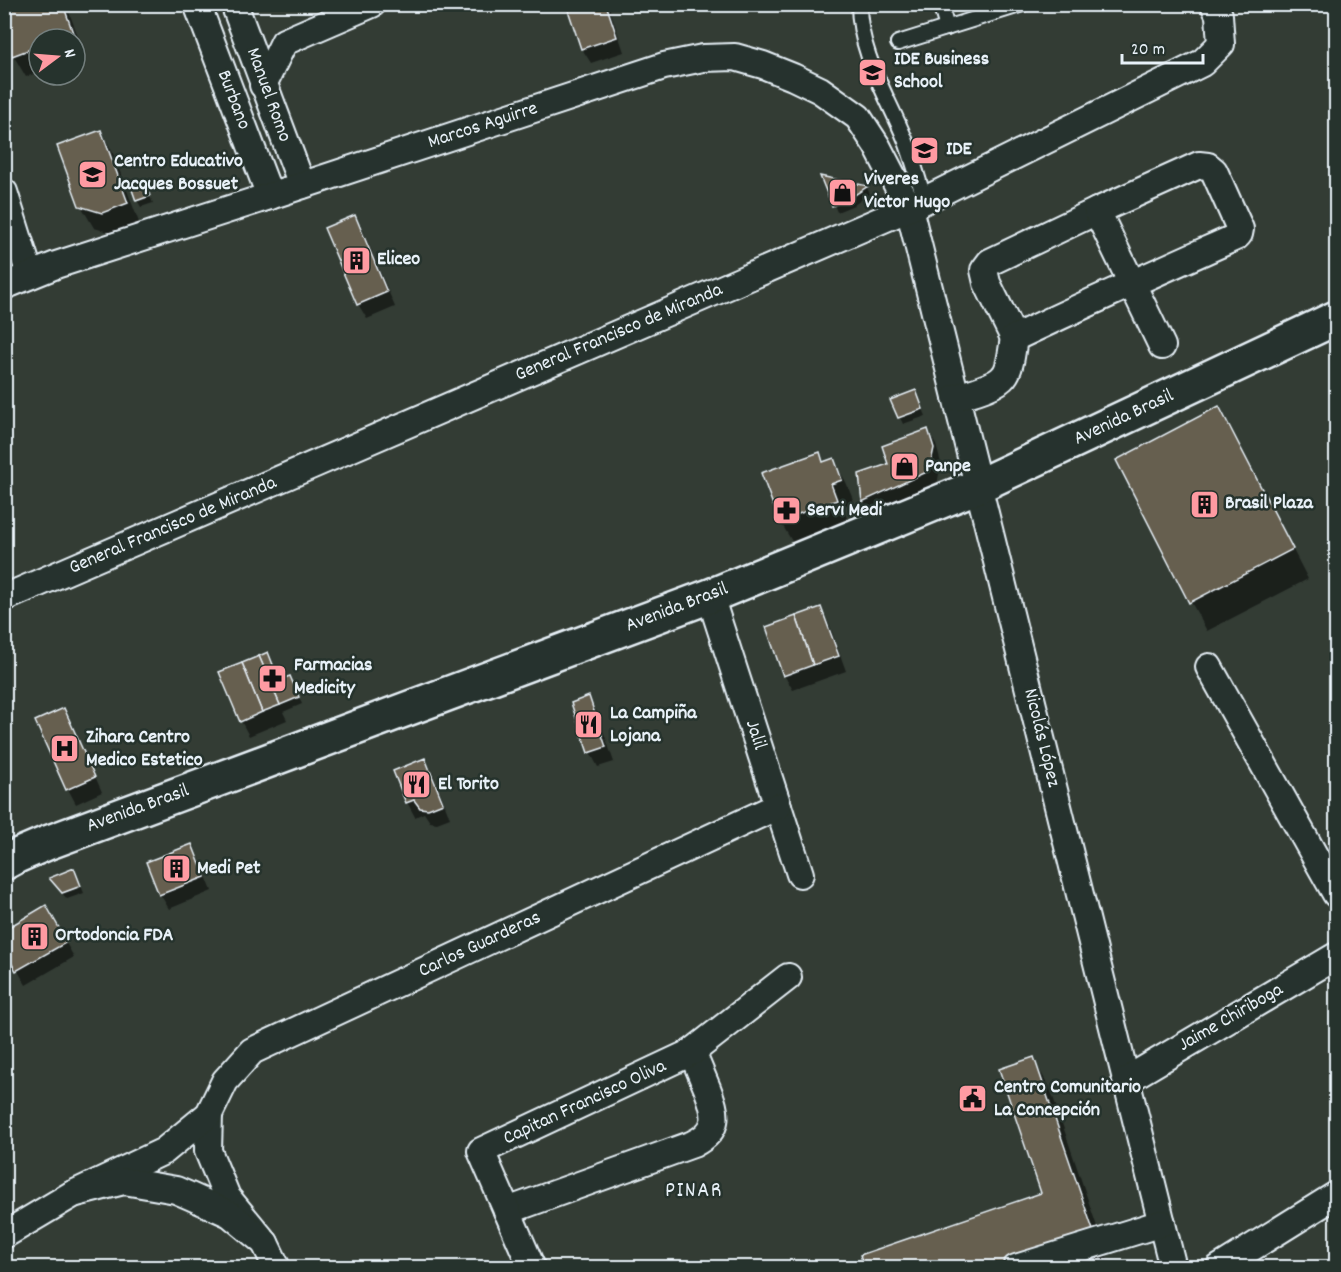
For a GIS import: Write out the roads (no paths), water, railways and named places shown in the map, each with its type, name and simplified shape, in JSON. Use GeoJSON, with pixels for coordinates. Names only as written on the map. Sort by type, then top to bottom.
{"type":"FeatureCollection","features":[{"type":"Feature","properties":{"kind":"street","name":"Burbano"},"geometry":{"type":"LineString","coordinates":[[197,4],[270,196]]}},
{"type":"Feature","properties":{"kind":"street","name":"Manuel Romo"},"geometry":{"type":"LineString","coordinates":[[234,4],[302,185]]}},
{"type":"Feature","properties":{"kind":"street"},"geometry":{"type":"LineString","coordinates":[[263,85],[284,42],[372,4]]}},
{"type":"Feature","properties":{"kind":"street","name":"General Francisco de Miranda"},"geometry":{"type":"LineString","coordinates":[[4,598],[917,204],[1202,63],[1221,44],[1219,15],[1214,4]]}},
{"type":"Feature","properties":{"kind":"street","name":"Marcos Aguirre"},"geometry":{"type":"LineString","coordinates":[[4,286],[56,265],[664,66],[703,58],[735,57],[763,65],[820,90],[858,117],[917,204]]}},
{"type":"Feature","properties":{"kind":"street"},"geometry":{"type":"LineString","coordinates":[[956,397],[997,381],[1005,375],[1009,363],[1014,338],[987,283],[984,270],[990,262],[1199,165],[1208,166],[1214,171],[1240,229],[1236,237],[1014,338]]}},
{"type":"Feature","properties":{"kind":"street"},"geometry":{"type":"LineString","coordinates":[[4,192],[30,275]]}},
{"type":"Feature","properties":{"kind":"street","name":"Nicolás López"},"geometry":{"type":"LineString","coordinates":[[917,204],[956,397],[1173,1268]]}},
{"type":"Feature","properties":{"kind":"street"},"geometry":{"type":"LineString","coordinates":[[1097,211],[1162,346]]}},
{"type":"Feature","properties":{"kind":"street","name":"Avenida Brasil"},"geometry":{"type":"LineString","coordinates":[[4,863],[47,843],[710,596],[978,486],[1336,318]]}},
{"type":"Feature","properties":{"kind":"street","name":"Jalil"},"geometry":{"type":"LineString","coordinates":[[710,596],[800,874]]}},
{"type":"Feature","properties":{"kind":"street"},"geometry":{"type":"LineString","coordinates":[[1209,667],[1336,894]]}},
{"type":"Feature","properties":{"kind":"street","name":"Carlos Guarderas"},"geometry":{"type":"LineString","coordinates":[[265,1243],[227,1197],[208,1151],[209,1114],[225,1081],[252,1051],[778,807]]}},
{"type":"Feature","properties":{"kind":"street","name":"Jaime Chiriboga"},"geometry":{"type":"LineString","coordinates":[[1126,1081],[1336,956]]}},
{"type":"Feature","properties":{"kind":"street","name":"Capitan Francisco Oliva"},"geometry":{"type":"LineString","coordinates":[[532,1268],[482,1151],[692,1052],[788,977]]}},
{"type":"Feature","properties":{"kind":"street"},"geometry":{"type":"LineString","coordinates":[[507,1211],[704,1139],[711,1131],[715,1121],[715,1108],[692,1052]]}},
{"type":"Feature","properties":{"kind":"street","name":"Carlos Guarderas"},"geometry":{"type":"LineString","coordinates":[[73,1194],[164,1151],[209,1114]]}},
{"type":"Feature","properties":{"kind":"street"},"geometry":{"type":"LineString","coordinates":[[4,1235],[73,1194],[124,1181],[176,1190],[230,1214],[265,1243],[277,1268]]}},
{"type":"Feature","properties":{"kind":"street"},"geometry":{"type":"LineString","coordinates":[[1219,1268],[1336,1195]]}},
{"type":"Feature","properties":{"kind":"street"},"geometry":{"type":"LineString","coordinates":[[1016,1268],[1162,1223]]}},
{"type":"Feature","properties":{"kind":"lane"},"geometry":{"type":"LineString","coordinates":[[859,4],[862,38],[871,65],[905,140],[917,204]]}},
{"type":"Feature","properties":{"kind":"lane"},"geometry":{"type":"LineString","coordinates":[[940,4],[947,28]]}},
{"type":"Feature","properties":{"kind":"lane"},"geometry":{"type":"LineString","coordinates":[[898,42],[1023,4]]}},
{"type":"Feature","properties":{"kind":"place","name":"IDE Business School"},"geometry":{"type":"Point","coordinates":[873,72]}},
{"type":"Feature","properties":{"kind":"place","name":"IDE"},"geometry":{"type":"Point","coordinates":[925,150]}},
{"type":"Feature","properties":{"kind":"place","name":"Centro Educativo Jacques Bossuet"},"geometry":{"type":"Point","coordinates":[93,174]}},
{"type":"Feature","properties":{"kind":"place","name":"Viveres Victor Hugo"},"geometry":{"type":"Point","coordinates":[843,192]}},
{"type":"Feature","properties":{"kind":"place","name":"Eliceo"},"geometry":{"type":"Point","coordinates":[356,260]}},
{"type":"Feature","properties":{"kind":"place","name":"Panpe"},"geometry":{"type":"Point","coordinates":[904,467]}},
{"type":"Feature","properties":{"kind":"place","name":"Brasil Plaza"},"geometry":{"type":"Point","coordinates":[1204,504]}},
{"type":"Feature","properties":{"kind":"place","name":"Servi Medi"},"geometry":{"type":"Point","coordinates":[786,511]}},
{"type":"Feature","properties":{"kind":"place","name":"Farmacias Medicity"},"geometry":{"type":"Point","coordinates":[273,678]}},
{"type":"Feature","properties":{"kind":"place","name":"La Campiña Lojana"},"geometry":{"type":"Point","coordinates":[589,725]}},
{"type":"Feature","properties":{"kind":"place","name":"Zihara Centro Medico Estetico"},"geometry":{"type":"Point","coordinates":[65,749]}},
{"type":"Feature","properties":{"kind":"place","name":"El Torito"},"geometry":{"type":"Point","coordinates":[417,785]}},
{"type":"Feature","properties":{"kind":"place","name":"Medi Pet"},"geometry":{"type":"Point","coordinates":[176,869]}},
{"type":"Feature","properties":{"kind":"place","name":"Ortodoncia FDA"},"geometry":{"type":"Point","coordinates":[34,936]}},
{"type":"Feature","properties":{"kind":"place","name":"Centro Comunitario La Concepción"},"geometry":{"type":"Point","coordinates":[973,1099]}},
{"type":"Feature","properties":{"kind":"district","name":"PINAR"},"geometry":{"type":"Point","coordinates":[694,1191]}}]}
